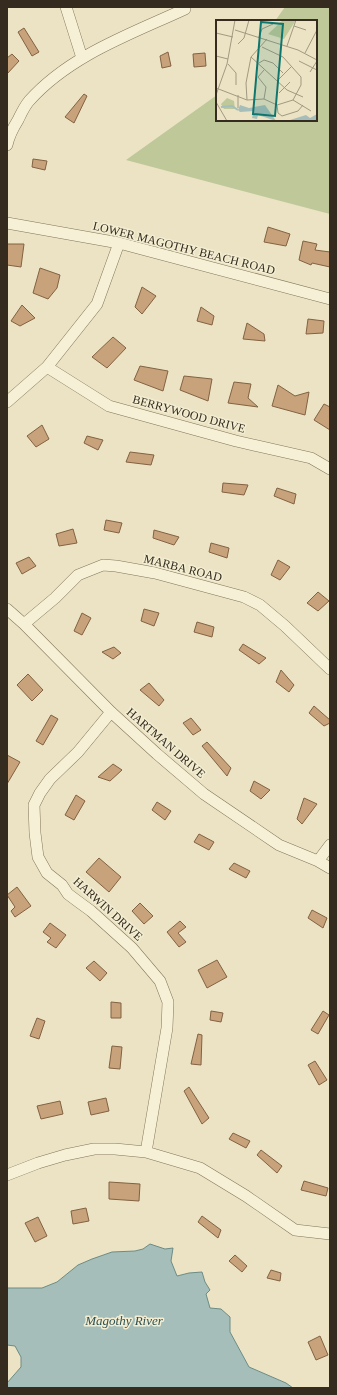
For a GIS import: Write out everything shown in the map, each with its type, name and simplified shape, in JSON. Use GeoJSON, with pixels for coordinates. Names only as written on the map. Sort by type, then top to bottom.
{"type":"FeatureCollection","features":[{"type":"Feature","properties":{"kind":"street"},"geometry":{"type":"LineString","coordinates":[[66,7],[82,58]]}},
{"type":"Feature","properties":{"kind":"street"},"geometry":{"type":"LineString","coordinates":[[7,145],[9,136],[28,102],[47,84],[89,53],[185,9]]}},
{"type":"Feature","properties":{"kind":"street","name":"LOWER MAGOTHY BEACH ROAD"},"geometry":{"type":"LineString","coordinates":[[7,223],[120,244],[330,299]]}},
{"type":"Feature","properties":{"kind":"street"},"geometry":{"type":"LineString","coordinates":[[7,402],[47,367],[97,304],[120,244]]}},
{"type":"Feature","properties":{"kind":"street","name":"BERRYWOOD DRIVE"},"geometry":{"type":"LineString","coordinates":[[47,367],[109,406],[236,441],[311,458],[330,469]]}},
{"type":"Feature","properties":{"kind":"street","name":"MARBA ROAD"},"geometry":{"type":"LineString","coordinates":[[24,624],[55,598],[78,575],[103,565],[116,566],[154,573],[244,597],[260,605],[285,626],[330,669]]}},
{"type":"Feature","properties":{"kind":"street","name":"HARTMAN DRIVE"},"geometry":{"type":"LineString","coordinates":[[7,609],[24,624],[111,712],[204,794],[279,845],[318,861],[330,868]]}},
{"type":"Feature","properties":{"kind":"street","name":"HARWIN DRIVE"},"geometry":{"type":"LineString","coordinates":[[111,712],[78,752],[50,779],[40,793],[34,805],[35,833],[38,857],[47,873],[62,885],[68,894],[91,911],[132,948],[160,981],[168,1002],[167,1028],[146,1152]]}},
{"type":"Feature","properties":{"kind":"street"},"geometry":{"type":"LineString","coordinates":[[318,861],[330,845]]}},
{"type":"Feature","properties":{"kind":"street"},"geometry":{"type":"LineString","coordinates":[[7,1175],[38,1162],[94,1150],[146,1152],[200,1168],[246,1196],[295,1230],[330,1234]]}},
{"type":"Feature","properties":{"kind":"green space"},"geometry":{"type":"Polygon","coordinates":[[[285,7],[330,7],[330,214],[126,160],[216,96],[216,121],[317,121],[317,20],[276,20],[285,7]]]}},
{"type":"Feature","properties":{"kind":"water","name":"Magothy River"},"geometry":{"type":"Polygon","coordinates":[[[150,1244],[165,1249],[173,1248],[171,1261],[177,1276],[202,1272],[205,1282],[210,1290],[206,1294],[210,1308],[221,1309],[230,1317],[230,1332],[249,1367],[286,1383],[293,1388],[7,1388],[7,1383],[21,1367],[21,1357],[15,1346],[7,1345],[7,1288],[42,1288],[57,1282],[78,1265],[92,1259],[112,1252],[135,1251],[143,1249],[150,1244]]]}},
{"type":"Feature","properties":{"kind":"building"},"geometry":{"type":"Polygon","coordinates":[[[24,28],[39,52],[32,56],[18,32],[24,28]]]}},
{"type":"Feature","properties":{"kind":"building"},"geometry":{"type":"Polygon","coordinates":[[[168,52],[171,66],[162,68],[160,56],[168,52]]]}},
{"type":"Feature","properties":{"kind":"building"},"geometry":{"type":"Polygon","coordinates":[[[205,53],[206,66],[194,67],[193,54],[205,53]]]}},
{"type":"Feature","properties":{"kind":"building"},"geometry":{"type":"Polygon","coordinates":[[[12,54],[19,61],[7,74],[7,58],[12,54]]]}},
{"type":"Feature","properties":{"kind":"building"},"geometry":{"type":"Polygon","coordinates":[[[84,94],[87,96],[74,123],[65,117],[84,94]]]}},
{"type":"Feature","properties":{"kind":"building"},"geometry":{"type":"Polygon","coordinates":[[[33,159],[47,161],[45,170],[32,167],[33,159]]]}},
{"type":"Feature","properties":{"kind":"building"},"geometry":{"type":"Polygon","coordinates":[[[268,227],[290,234],[286,246],[264,242],[268,227]]]}},
{"type":"Feature","properties":{"kind":"building"},"geometry":{"type":"Polygon","coordinates":[[[303,241],[317,244],[315,250],[330,252],[330,267],[312,263],[311,265],[299,260],[303,241]]]}},
{"type":"Feature","properties":{"kind":"building"},"geometry":{"type":"Polygon","coordinates":[[[7,244],[24,244],[21,267],[7,265],[7,244]]]}},
{"type":"Feature","properties":{"kind":"building"},"geometry":{"type":"Polygon","coordinates":[[[40,268],[60,275],[57,288],[48,299],[33,293],[40,268]]]}},
{"type":"Feature","properties":{"kind":"building"},"geometry":{"type":"Polygon","coordinates":[[[142,287],[156,296],[142,314],[135,307],[142,287]]]}},
{"type":"Feature","properties":{"kind":"building"},"geometry":{"type":"Polygon","coordinates":[[[22,305],[35,318],[20,326],[11,321],[22,305]]]}},
{"type":"Feature","properties":{"kind":"building"},"geometry":{"type":"Polygon","coordinates":[[[201,307],[214,316],[212,325],[197,321],[201,307]]]}},
{"type":"Feature","properties":{"kind":"building"},"geometry":{"type":"Polygon","coordinates":[[[308,319],[324,321],[323,333],[306,334],[308,319]]]}},
{"type":"Feature","properties":{"kind":"building"},"geometry":{"type":"Polygon","coordinates":[[[247,323],[264,334],[265,341],[243,339],[247,323]]]}},
{"type":"Feature","properties":{"kind":"building"},"geometry":{"type":"Polygon","coordinates":[[[113,337],[126,348],[107,368],[92,357],[113,337]]]}},
{"type":"Feature","properties":{"kind":"building"},"geometry":{"type":"Polygon","coordinates":[[[140,366],[168,371],[163,391],[134,380],[140,366]]]}},
{"type":"Feature","properties":{"kind":"building"},"geometry":{"type":"Polygon","coordinates":[[[184,376],[212,379],[208,401],[180,390],[184,376]]]}},
{"type":"Feature","properties":{"kind":"building"},"geometry":{"type":"Polygon","coordinates":[[[234,382],[251,384],[248,398],[258,407],[228,403],[234,382]]]}},
{"type":"Feature","properties":{"kind":"building"},"geometry":{"type":"Polygon","coordinates":[[[278,385],[295,396],[309,392],[305,415],[272,406],[278,385]]]}},
{"type":"Feature","properties":{"kind":"building"},"geometry":{"type":"Polygon","coordinates":[[[324,404],[330,407],[330,430],[314,420],[324,404]]]}},
{"type":"Feature","properties":{"kind":"building"},"geometry":{"type":"Polygon","coordinates":[[[42,425],[49,439],[36,447],[27,436],[42,425]]]}},
{"type":"Feature","properties":{"kind":"building"},"geometry":{"type":"Polygon","coordinates":[[[87,436],[103,440],[98,450],[84,443],[87,436]]]}},
{"type":"Feature","properties":{"kind":"building"},"geometry":{"type":"Polygon","coordinates":[[[130,452],[154,455],[151,465],[126,462],[130,452]]]}},
{"type":"Feature","properties":{"kind":"building"},"geometry":{"type":"Polygon","coordinates":[[[223,483],[248,485],[244,495],[222,492],[223,483]]]}},
{"type":"Feature","properties":{"kind":"building"},"geometry":{"type":"Polygon","coordinates":[[[277,488],[296,494],[294,504],[274,496],[277,488]]]}},
{"type":"Feature","properties":{"kind":"building"},"geometry":{"type":"Polygon","coordinates":[[[106,520],[122,523],[119,533],[104,530],[106,520]]]}},
{"type":"Feature","properties":{"kind":"building"},"geometry":{"type":"Polygon","coordinates":[[[73,529],[77,543],[59,546],[56,534],[73,529]]]}},
{"type":"Feature","properties":{"kind":"building"},"geometry":{"type":"Polygon","coordinates":[[[154,530],[179,537],[174,545],[153,538],[154,530]]]}},
{"type":"Feature","properties":{"kind":"building"},"geometry":{"type":"Polygon","coordinates":[[[211,543],[229,548],[227,558],[209,552],[211,543]]]}},
{"type":"Feature","properties":{"kind":"building"},"geometry":{"type":"Polygon","coordinates":[[[29,557],[36,566],[22,574],[16,563],[29,557]]]}},
{"type":"Feature","properties":{"kind":"building"},"geometry":{"type":"Polygon","coordinates":[[[278,560],[290,567],[280,580],[271,575],[278,560]]]}},
{"type":"Feature","properties":{"kind":"building"},"geometry":{"type":"Polygon","coordinates":[[[318,592],[329,601],[318,611],[307,603],[318,592]]]}},
{"type":"Feature","properties":{"kind":"building"},"geometry":{"type":"Polygon","coordinates":[[[144,609],[159,613],[154,626],[141,621],[144,609]]]}},
{"type":"Feature","properties":{"kind":"building"},"geometry":{"type":"Polygon","coordinates":[[[82,613],[91,618],[82,635],[74,631],[82,613]]]}},
{"type":"Feature","properties":{"kind":"building"},"geometry":{"type":"Polygon","coordinates":[[[197,622],[214,627],[212,637],[194,632],[197,622]]]}},
{"type":"Feature","properties":{"kind":"building"},"geometry":{"type":"Polygon","coordinates":[[[243,644],[266,658],[259,664],[239,650],[243,644]]]}},
{"type":"Feature","properties":{"kind":"building"},"geometry":{"type":"Polygon","coordinates":[[[114,647],[121,653],[113,659],[102,652],[114,647]]]}},
{"type":"Feature","properties":{"kind":"building"},"geometry":{"type":"Polygon","coordinates":[[[281,670],[294,685],[289,692],[276,682],[281,670]]]}},
{"type":"Feature","properties":{"kind":"building"},"geometry":{"type":"Polygon","coordinates":[[[28,674],[43,690],[32,701],[17,685],[28,674]]]}},
{"type":"Feature","properties":{"kind":"building"},"geometry":{"type":"Polygon","coordinates":[[[149,683],[164,700],[159,706],[140,690],[149,683]]]}},
{"type":"Feature","properties":{"kind":"building"},"geometry":{"type":"Polygon","coordinates":[[[314,706],[330,720],[330,723],[324,726],[309,713],[314,706]]]}},
{"type":"Feature","properties":{"kind":"building"},"geometry":{"type":"Polygon","coordinates":[[[51,715],[58,719],[43,745],[36,741],[51,715]]]}},
{"type":"Feature","properties":{"kind":"building"},"geometry":{"type":"Polygon","coordinates":[[[191,718],[201,730],[193,735],[183,723],[191,718]]]}},
{"type":"Feature","properties":{"kind":"building"},"geometry":{"type":"Polygon","coordinates":[[[207,742],[231,768],[227,776],[202,746],[207,742]]]}},
{"type":"Feature","properties":{"kind":"building"},"geometry":{"type":"Polygon","coordinates":[[[7,755],[20,762],[7,784],[7,755]]]}},
{"type":"Feature","properties":{"kind":"building"},"geometry":{"type":"Polygon","coordinates":[[[113,764],[122,770],[110,781],[98,777],[113,764]]]}},
{"type":"Feature","properties":{"kind":"building"},"geometry":{"type":"Polygon","coordinates":[[[254,781],[270,790],[261,799],[250,791],[254,781]]]}},
{"type":"Feature","properties":{"kind":"building"},"geometry":{"type":"Polygon","coordinates":[[[76,795],[85,801],[74,820],[65,815],[76,795]]]}},
{"type":"Feature","properties":{"kind":"building"},"geometry":{"type":"Polygon","coordinates":[[[304,798],[317,804],[302,824],[297,819],[304,798]]]}},
{"type":"Feature","properties":{"kind":"building"},"geometry":{"type":"Polygon","coordinates":[[[157,802],[171,811],[165,820],[152,810],[157,802]]]}},
{"type":"Feature","properties":{"kind":"building"},"geometry":{"type":"Polygon","coordinates":[[[199,834],[214,842],[209,850],[194,842],[199,834]]]}},
{"type":"Feature","properties":{"kind":"building"},"geometry":{"type":"Polygon","coordinates":[[[99,858],[121,877],[109,892],[86,872],[99,858]]]}},
{"type":"Feature","properties":{"kind":"building"},"geometry":{"type":"Polygon","coordinates":[[[234,863],[250,871],[246,878],[229,869],[234,863]]]}},
{"type":"Feature","properties":{"kind":"building"},"geometry":{"type":"Polygon","coordinates":[[[17,887],[31,906],[15,917],[11,911],[15,907],[7,895],[17,887]]]}},
{"type":"Feature","properties":{"kind":"building"},"geometry":{"type":"Polygon","coordinates":[[[140,903],[153,916],[144,924],[132,911],[140,903]]]}},
{"type":"Feature","properties":{"kind":"building"},"geometry":{"type":"Polygon","coordinates":[[[312,910],[327,918],[323,928],[308,918],[312,910]]]}},
{"type":"Feature","properties":{"kind":"building"},"geometry":{"type":"Polygon","coordinates":[[[180,921],[186,927],[178,933],[186,942],[179,947],[167,932],[180,921]]]}},
{"type":"Feature","properties":{"kind":"building"},"geometry":{"type":"Polygon","coordinates":[[[50,923],[66,935],[56,948],[47,942],[51,938],[43,932],[50,923]]]}},
{"type":"Feature","properties":{"kind":"building"},"geometry":{"type":"Polygon","coordinates":[[[217,960],[227,977],[207,988],[198,970],[217,960]]]}},
{"type":"Feature","properties":{"kind":"building"},"geometry":{"type":"Polygon","coordinates":[[[94,961],[107,973],[100,981],[86,968],[94,961]]]}},
{"type":"Feature","properties":{"kind":"building"},"geometry":{"type":"Polygon","coordinates":[[[111,1002],[121,1003],[121,1018],[111,1018],[111,1002]]]}},
{"type":"Feature","properties":{"kind":"building"},"geometry":{"type":"Polygon","coordinates":[[[211,1011],[223,1013],[221,1022],[210,1020],[211,1011]]]}},
{"type":"Feature","properties":{"kind":"building"},"geometry":{"type":"Polygon","coordinates":[[[323,1011],[329,1015],[318,1034],[311,1030],[323,1011]]]}},
{"type":"Feature","properties":{"kind":"building"},"geometry":{"type":"Polygon","coordinates":[[[37,1018],[45,1021],[39,1039],[30,1036],[37,1018]]]}},
{"type":"Feature","properties":{"kind":"building"},"geometry":{"type":"Polygon","coordinates":[[[198,1034],[202,1035],[201,1065],[191,1064],[198,1034]]]}},
{"type":"Feature","properties":{"kind":"building"},"geometry":{"type":"Polygon","coordinates":[[[112,1046],[122,1047],[120,1069],[109,1068],[112,1046]]]}},
{"type":"Feature","properties":{"kind":"building"},"geometry":{"type":"Polygon","coordinates":[[[315,1061],[327,1080],[319,1085],[308,1065],[315,1061]]]}},
{"type":"Feature","properties":{"kind":"building"},"geometry":{"type":"Polygon","coordinates":[[[189,1087],[209,1118],[202,1124],[184,1091],[189,1087]]]}},
{"type":"Feature","properties":{"kind":"building"},"geometry":{"type":"Polygon","coordinates":[[[106,1098],[109,1111],[91,1115],[88,1102],[106,1098]]]}},
{"type":"Feature","properties":{"kind":"building"},"geometry":{"type":"Polygon","coordinates":[[[60,1101],[63,1114],[41,1119],[37,1106],[60,1101]]]}},
{"type":"Feature","properties":{"kind":"building"},"geometry":{"type":"Polygon","coordinates":[[[233,1133],[250,1141],[246,1148],[229,1139],[233,1133]]]}},
{"type":"Feature","properties":{"kind":"building"},"geometry":{"type":"Polygon","coordinates":[[[261,1150],[282,1166],[277,1173],[257,1155],[261,1150]]]}},
{"type":"Feature","properties":{"kind":"building"},"geometry":{"type":"Polygon","coordinates":[[[304,1181],[328,1188],[326,1196],[301,1190],[304,1181]]]}},
{"type":"Feature","properties":{"kind":"building"},"geometry":{"type":"Polygon","coordinates":[[[109,1182],[140,1184],[139,1201],[109,1199],[109,1182]]]}},
{"type":"Feature","properties":{"kind":"building"},"geometry":{"type":"Polygon","coordinates":[[[86,1208],[89,1221],[73,1224],[71,1211],[86,1208]]]}},
{"type":"Feature","properties":{"kind":"building"},"geometry":{"type":"Polygon","coordinates":[[[202,1216],[221,1230],[218,1238],[198,1222],[202,1216]]]}},
{"type":"Feature","properties":{"kind":"building"},"geometry":{"type":"Polygon","coordinates":[[[38,1217],[47,1236],[35,1242],[25,1223],[38,1217]]]}},
{"type":"Feature","properties":{"kind":"building"},"geometry":{"type":"Polygon","coordinates":[[[235,1255],[247,1266],[242,1272],[229,1261],[235,1255]]]}},
{"type":"Feature","properties":{"kind":"building"},"geometry":{"type":"Polygon","coordinates":[[[271,1270],[281,1273],[280,1281],[267,1278],[271,1270]]]}},
{"type":"Feature","properties":{"kind":"building"},"geometry":{"type":"Polygon","coordinates":[[[320,1336],[328,1355],[316,1360],[308,1342],[320,1336]]]}}]}
